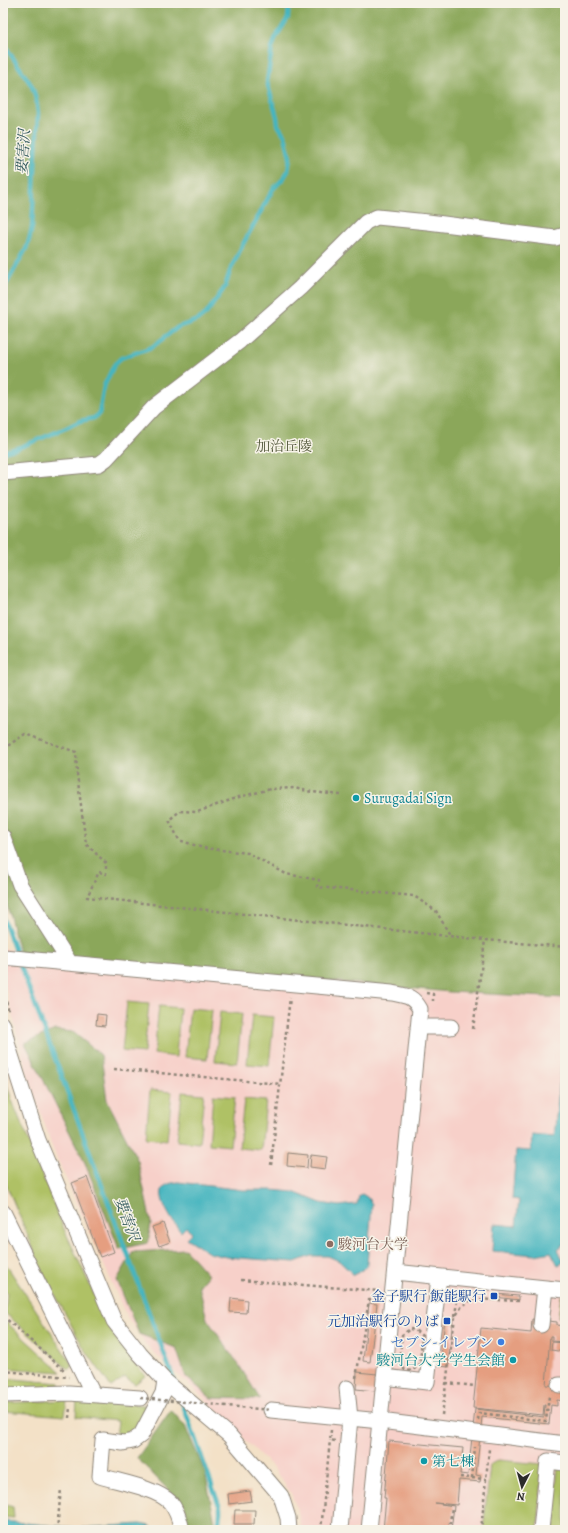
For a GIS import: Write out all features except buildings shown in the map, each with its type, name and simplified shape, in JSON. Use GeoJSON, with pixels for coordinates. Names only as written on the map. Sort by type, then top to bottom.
{"type":"FeatureCollection","features":[{"type":"Feature","properties":{"kind":"street"},"geometry":{"type":"LineString","coordinates":[[3,473],[99,464],[106,459],[154,407],[240,341],[300,288],[366,222],[377,217],[555,238],[565,235]]}},
{"type":"Feature","properties":{"kind":"street"},"geometry":{"type":"LineString","coordinates":[[3,837],[20,885],[70,963]]}},
{"type":"Feature","properties":{"kind":"street"},"geometry":{"type":"LineString","coordinates":[[5,957],[398,994],[409,996],[416,1002],[420,1009],[424,1027],[406,1236],[395,1272],[368,1530]]}},
{"type":"Feature","properties":{"kind":"street"},"geometry":{"type":"LineString","coordinates":[[3,1025],[8,1046],[38,1140],[114,1321],[140,1354],[166,1382],[229,1435],[281,1496],[288,1518],[288,1530]]}},
{"type":"Feature","properties":{"kind":"street"},"geometry":{"type":"LineString","coordinates":[[424,1027],[451,1027]]}},
{"type":"Feature","properties":{"kind":"street"},"geometry":{"type":"LineString","coordinates":[[3,1212],[93,1394]]}},
{"type":"Feature","properties":{"kind":"street"},"geometry":{"type":"LineString","coordinates":[[395,1272],[545,1292],[565,1290]]}},
{"type":"Feature","properties":{"kind":"street"},"geometry":{"type":"LineString","coordinates":[[384,1377],[427,1382],[440,1277]]}},
{"type":"Feature","properties":{"kind":"street"},"geometry":{"type":"LineString","coordinates":[[541,1325],[545,1292]]}},
{"type":"Feature","properties":{"kind":"street"},"geometry":{"type":"LineString","coordinates":[[166,1382],[163,1393],[141,1435],[133,1441],[123,1443],[103,1440],[100,1476],[161,1495],[170,1502],[177,1514],[182,1530]]}},
{"type":"Feature","properties":{"kind":"street"},"geometry":{"type":"LineString","coordinates":[[340,1530],[352,1383]]}},
{"type":"Feature","properties":{"kind":"street"},"geometry":{"type":"LineString","coordinates":[[3,1395],[70,1398],[93,1394],[140,1398]]}},
{"type":"Feature","properties":{"kind":"street"},"geometry":{"type":"LineString","coordinates":[[271,1410],[565,1444]]}},
{"type":"Feature","properties":{"kind":"street"},"geometry":{"type":"LineString","coordinates":[[541,1530],[548,1461],[565,1463]]}},
{"type":"Feature","properties":{"kind":"path"},"geometry":{"type":"LineString","coordinates":[[3,749],[25,734],[76,752],[77,774],[86,844],[106,863],[106,874],[98,872],[87,897],[486,940],[565,947]]}},
{"type":"Feature","properties":{"kind":"path"},"geometry":{"type":"LineString","coordinates":[[340,795],[312,792],[294,788],[271,789],[240,797],[197,812],[180,811],[169,820],[179,840],[203,848],[248,853],[286,874],[319,880],[317,888],[414,896],[436,911],[450,936]]}},
{"type":"Feature","properties":{"kind":"path"},"geometry":{"type":"LineString","coordinates":[[565,880],[562,883],[565,902]]}},
{"type":"Feature","properties":{"kind":"path"},"geometry":{"type":"LineString","coordinates":[[473,1029],[486,940]]}},
{"type":"Feature","properties":{"kind":"path"},"geometry":{"type":"LineString","coordinates":[[272,1165],[290,992]]}},
{"type":"Feature","properties":{"kind":"path"},"geometry":{"type":"LineString","coordinates":[[424,1027],[433,994]]}},
{"type":"Feature","properties":{"kind":"path"},"geometry":{"type":"LineString","coordinates":[[114,1069],[280,1084]]}},
{"type":"Feature","properties":{"kind":"path"},"geometry":{"type":"LineString","coordinates":[[240,1280],[386,1292]]}},
{"type":"Feature","properties":{"kind":"path"},"geometry":{"type":"LineString","coordinates":[[441,1429],[455,1317],[462,1306],[473,1299],[518,1301],[545,1292]]}},
{"type":"Feature","properties":{"kind":"path"},"geometry":{"type":"LineString","coordinates":[[352,1383],[368,1300],[383,1302]]}},
{"type":"Feature","properties":{"kind":"path"},"geometry":{"type":"LineString","coordinates":[[3,1316],[72,1377]]}},
{"type":"Feature","properties":{"kind":"path"},"geometry":{"type":"LineString","coordinates":[[410,1329],[416,1330],[422,1336],[420,1364],[412,1371],[405,1370],[399,1362],[402,1335],[410,1329]]}},
{"type":"Feature","properties":{"kind":"path"},"geometry":{"type":"LineString","coordinates":[[3,1371],[72,1377]]}},
{"type":"Feature","properties":{"kind":"path"},"geometry":{"type":"LineString","coordinates":[[69,1418],[72,1377]]}},
{"type":"Feature","properties":{"kind":"path"},"geometry":{"type":"LineString","coordinates":[[446,1383],[476,1386]]}},
{"type":"Feature","properties":{"kind":"path"},"geometry":{"type":"LineString","coordinates":[[140,1398],[271,1410]]}},
{"type":"Feature","properties":{"kind":"path"},"geometry":{"type":"LineString","coordinates":[[481,1530],[490,1436]]}},
{"type":"Feature","properties":{"kind":"path"},"geometry":{"type":"LineString","coordinates":[[322,1530],[330,1440]]}},
{"type":"Feature","properties":{"kind":"path"},"geometry":{"type":"LineString","coordinates":[[460,1477],[486,1479]]}},
{"type":"Feature","properties":{"kind":"path"},"geometry":{"type":"LineString","coordinates":[[57,1530],[61,1489]]}},
{"type":"Feature","properties":{"kind":"path"},"geometry":{"type":"LineString","coordinates":[[450,1530],[452,1508]]}},
{"type":"Feature","properties":{"kind":"shaded area","name":"駿河台大学"},"geometry":{"type":"Polygon","coordinates":[[[3,949],[427,992],[565,994],[565,1530],[301,1530],[298,1511],[291,1493],[273,1468],[202,1396],[158,1357],[145,1343],[126,1315],[53,1149],[26,1069],[3,978],[3,949]]]}},
{"type":"Feature","properties":{"kind":"green space","name":"加治丘陵"},"geometry":{"type":"Polygon","coordinates":[[[3,3],[565,3],[565,998],[450,992],[19,952],[3,889],[3,3]]]}},
{"type":"Feature","properties":{"kind":"green space"},"geometry":{"type":"Polygon","coordinates":[[[127,1002],[149,1004],[144,1053],[122,1051],[127,1002]]]}},
{"type":"Feature","properties":{"kind":"green space"},"geometry":{"type":"Polygon","coordinates":[[[159,1006],[180,1008],[176,1057],[154,1054],[159,1006]]]}},
{"type":"Feature","properties":{"kind":"green space"},"geometry":{"type":"Polygon","coordinates":[[[190,1008],[212,1010],[207,1059],[185,1057],[190,1008]]]}},
{"type":"Feature","properties":{"kind":"green space"},"geometry":{"type":"Polygon","coordinates":[[[220,1012],[242,1014],[237,1063],[215,1061],[220,1012]]]}},
{"type":"Feature","properties":{"kind":"green space"},"geometry":{"type":"Polygon","coordinates":[[[252,1015],[274,1017],[269,1066],[247,1064],[252,1015]]]}},
{"type":"Feature","properties":{"kind":"green space"},"geometry":{"type":"Polygon","coordinates":[[[55,1030],[73,1032],[101,1055],[107,1100],[138,1161],[151,1223],[148,1243],[119,1249],[85,1163],[25,1043],[55,1030]]]}},
{"type":"Feature","properties":{"kind":"green space"},"geometry":{"type":"Polygon","coordinates":[[[3,1070],[11,1098],[64,1229],[112,1333],[145,1376],[135,1384],[125,1377],[111,1387],[82,1345],[44,1274],[3,1177],[3,1070]]]}},
{"type":"Feature","properties":{"kind":"green space"},"geometry":{"type":"Polygon","coordinates":[[[150,1090],[172,1092],[167,1140],[146,1138],[150,1090]]]}},
{"type":"Feature","properties":{"kind":"green space"},"geometry":{"type":"Polygon","coordinates":[[[182,1092],[204,1094],[199,1143],[177,1141],[182,1092]]]}},
{"type":"Feature","properties":{"kind":"green space"},"geometry":{"type":"Polygon","coordinates":[[[213,1095],[235,1097],[230,1146],[209,1144],[213,1095]]]}},
{"type":"Feature","properties":{"kind":"green space"},"geometry":{"type":"Polygon","coordinates":[[[244,1099],[266,1101],[261,1150],[239,1148],[244,1099]]]}},
{"type":"Feature","properties":{"kind":"green space"},"geometry":{"type":"Polygon","coordinates":[[[185,1249],[208,1275],[199,1286],[207,1319],[239,1365],[260,1399],[211,1398],[186,1377],[176,1348],[139,1334],[117,1280],[133,1252],[185,1249]]]}},
{"type":"Feature","properties":{"kind":"green space"},"geometry":{"type":"Polygon","coordinates":[[[3,1260],[73,1366],[69,1370],[5,1313],[7,1292],[3,1291],[3,1260]]]}},
{"type":"Feature","properties":{"kind":"green space"},"geometry":{"type":"Polygon","coordinates":[[[561,1296],[565,1297],[565,1318],[558,1317],[561,1296]]]}},
{"type":"Feature","properties":{"kind":"green space"},"geometry":{"type":"Polygon","coordinates":[[[5,1321],[61,1372],[3,1368],[5,1321]]]}},
{"type":"Feature","properties":{"kind":"green space"},"geometry":{"type":"Polygon","coordinates":[[[3,1378],[59,1383],[59,1388],[3,1391],[3,1378]]]}},
{"type":"Feature","properties":{"kind":"green space"},"geometry":{"type":"Polygon","coordinates":[[[67,1400],[65,1416],[3,1411],[3,1403],[67,1400]]]}},
{"type":"Feature","properties":{"kind":"green space"},"geometry":{"type":"Polygon","coordinates":[[[77,1400],[153,1406],[146,1419],[136,1430],[131,1433],[116,1436],[118,1421],[76,1417],[77,1400]]]}},
{"type":"Feature","properties":{"kind":"green space"},"geometry":{"type":"Polygon","coordinates":[[[171,1410],[185,1426],[205,1472],[215,1523],[213,1530],[188,1530],[185,1507],[137,1458],[171,1410]]]}},
{"type":"Feature","properties":{"kind":"green space"},"geometry":{"type":"Polygon","coordinates":[[[498,1460],[543,1464],[538,1530],[483,1530],[490,1465],[498,1460]]]}},
{"type":"Feature","properties":{"kind":"green space"},"geometry":{"type":"Polygon","coordinates":[[[558,1466],[565,1467],[565,1530],[551,1530],[558,1466]]]}},
{"type":"Feature","properties":{"kind":"green space"},"geometry":{"type":"Polygon","coordinates":[[[3,1504],[13,1507],[14,1518],[3,1517],[3,1504]]]}},
{"type":"Feature","properties":{"kind":"water"},"geometry":{"type":"Polygon","coordinates":[[[565,1028],[565,1103],[562,1138],[565,1138],[565,1243],[558,1249],[564,1262],[558,1265],[551,1252],[535,1255],[492,1251],[494,1224],[516,1226],[519,1200],[512,1199],[516,1150],[531,1151],[532,1135],[554,1137],[565,1028]]]}},
{"type":"Feature","properties":{"kind":"water"},"geometry":{"type":"Polygon","coordinates":[[[178,1182],[243,1190],[293,1192],[321,1203],[339,1206],[357,1204],[359,1196],[362,1194],[367,1197],[372,1204],[367,1265],[360,1272],[354,1275],[339,1261],[328,1256],[311,1256],[295,1262],[226,1257],[209,1253],[186,1238],[192,1232],[186,1227],[181,1232],[166,1210],[162,1197],[162,1191],[167,1185],[178,1182]]]}},
{"type":"Feature","properties":{"kind":"water"},"geometry":{"type":"Polygon","coordinates":[[[3,1521],[80,1528],[140,1524],[150,1526],[155,1530],[3,1530],[3,1521]]]}},
{"type":"Feature","properties":{"kind":"waterway"},"geometry":{"type":"LineString","coordinates":[[3,452],[18,448],[80,421],[94,418],[99,414],[104,386],[114,365],[121,358],[152,347],[178,327],[198,320],[206,314],[225,287],[230,271],[242,246],[273,189],[283,179],[288,171],[290,157],[285,136],[278,125],[267,82],[272,48],[276,37],[288,18],[289,3]]}},
{"type":"Feature","properties":{"kind":"waterway","name":"要害沢"},"geometry":{"type":"LineString","coordinates":[[3,43],[32,86],[38,113],[32,227],[26,249],[3,290]]}},
{"type":"Feature","properties":{"kind":"waterway","name":"要害沢"},"geometry":{"type":"LineString","coordinates":[[3,918],[175,1383]]}},
{"type":"Feature","properties":{"kind":"waterway","name":"要害沢"},"geometry":{"type":"LineString","coordinates":[[182,1402],[220,1508],[218,1530]]}},
{"type":"Feature","properties":{"kind":"place","name":"Surugadai Sign"},"geometry":{"type":"Point","coordinates":[356,798]}},
{"type":"Feature","properties":{"kind":"place","name":"駿河台大学"},"geometry":{"type":"Point","coordinates":[330,1244]}},
{"type":"Feature","properties":{"kind":"place","name":"金子駅行 飯能駅行"},"geometry":{"type":"Point","coordinates":[494,1296]}},
{"type":"Feature","properties":{"kind":"place","name":"元加治駅行のりば"},"geometry":{"type":"Point","coordinates":[447,1321]}},
{"type":"Feature","properties":{"kind":"place","name":"セブン-イレブン"},"geometry":{"type":"Point","coordinates":[501,1342]}},
{"type":"Feature","properties":{"kind":"place","name":"駿河台大学 学生会館"},"geometry":{"type":"Point","coordinates":[513,1360]}},
{"type":"Feature","properties":{"kind":"place","name":"第七棟"},"geometry":{"type":"Point","coordinates":[424,1461]}}]}
